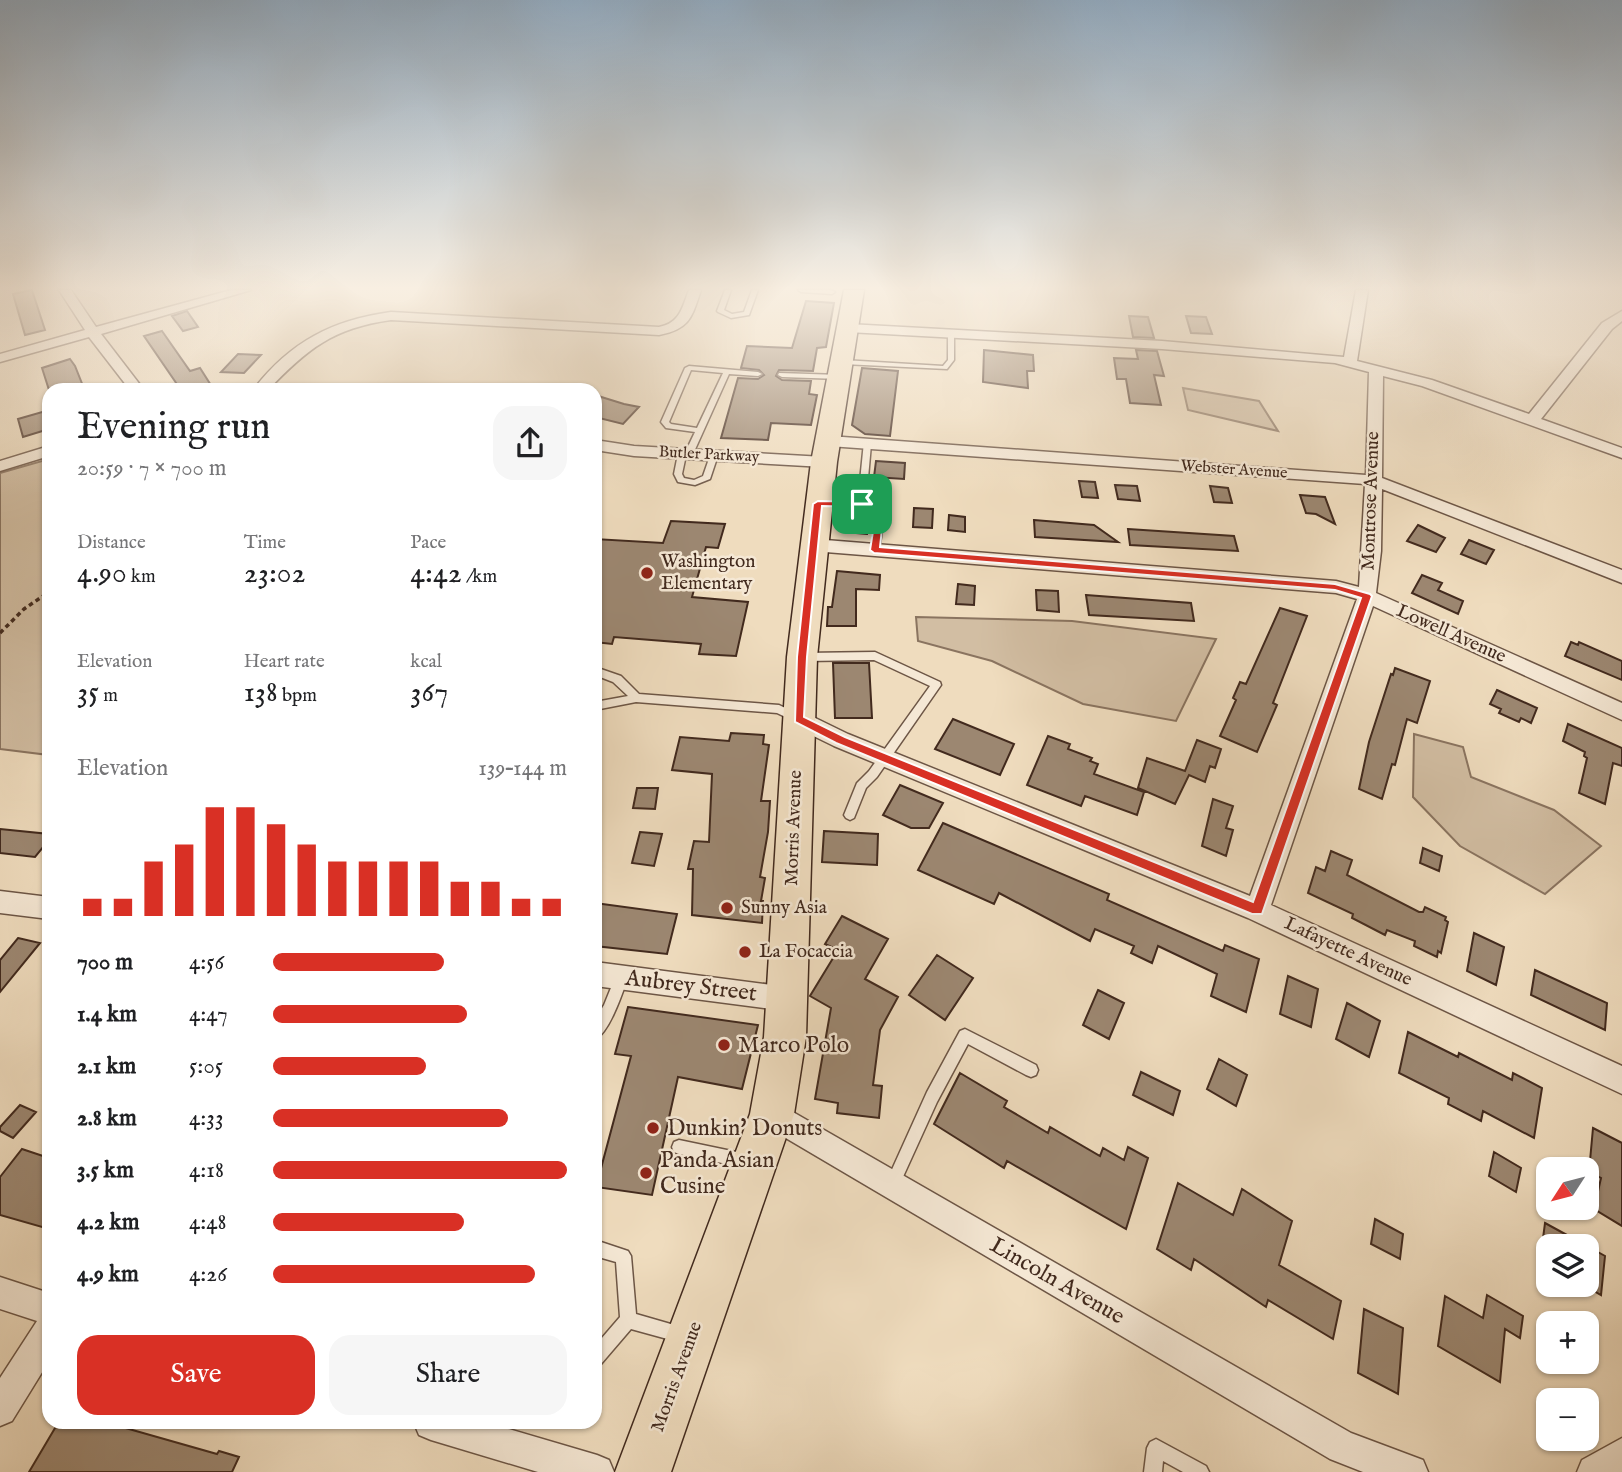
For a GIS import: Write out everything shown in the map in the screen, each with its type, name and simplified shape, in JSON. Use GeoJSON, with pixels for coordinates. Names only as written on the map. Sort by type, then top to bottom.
{"type":"FeatureCollection","features":[{"type":"Feature","properties":{"kind":"main road","name":"Morris Avenue"},"geometry":{"type":"LineString","coordinates":[[643,1472],[772,1114],[785,1037],[788,999],[802,657],[818,504],[843,359]]}},
{"type":"Feature","properties":{"kind":"street"},"geometry":{"type":"LineString","coordinates":[[112,359],[132,383]]}},
{"type":"Feature","properties":{"kind":"street"},"geometry":{"type":"LineString","coordinates":[[267,383],[291,359]]}},
{"type":"Feature","properties":{"kind":"street"},"geometry":{"type":"LineString","coordinates":[[1327,359],[1376,368],[1427,383],[1622,453]]}},
{"type":"Feature","properties":{"kind":"street"},"geometry":{"type":"LineString","coordinates":[[1532,420],[1581,359]]}},
{"type":"Feature","properties":{"kind":"street","name":"Montrose Avenue"},"geometry":{"type":"LineString","coordinates":[[1257,910],[1367,596],[1372,551],[1376,368]]}},
{"type":"Feature","properties":{"kind":"street","name":"Webster Avenue"},"geometry":{"type":"LineString","coordinates":[[826,451],[867,444],[1372,480],[1622,576]]}},
{"type":"Feature","properties":{"kind":"street","name":"Butler Parkway"},"geometry":{"type":"LineString","coordinates":[[602,446],[714,455],[826,451]]}},
{"type":"Feature","properties":{"kind":"street"},"geometry":{"type":"LineString","coordinates":[[0,466],[42,453]]}},
{"type":"Feature","properties":{"kind":"street","name":"Lowell Avenue"},"geometry":{"type":"LineString","coordinates":[[813,545],[1335,587],[1367,596],[1622,712]]}},
{"type":"Feature","properties":{"kind":"street","name":"Lafayette Avenue"},"geometry":{"type":"LineString","coordinates":[[799,719],[884,758],[1257,910],[1622,1080]]}},
{"type":"Feature","properties":{"kind":"street"},"geometry":{"type":"LineString","coordinates":[[0,902],[42,907]]}},
{"type":"Feature","properties":{"kind":"street","name":"Aubrey Street"},"geometry":{"type":"LineString","coordinates":[[602,975],[788,999]]}},
{"type":"Feature","properties":{"kind":"street","name":"Lincoln Avenue"},"geometry":{"type":"LineString","coordinates":[[772,1114],[1342,1447],[1410,1472]]}},
{"type":"Feature","properties":{"kind":"street"},"geometry":{"type":"LineString","coordinates":[[0,1293],[42,1307]]}},
{"type":"Feature","properties":{"kind":"street"},"geometry":{"type":"LineString","coordinates":[[0,1409],[42,1342]]}},
{"type":"Feature","properties":{"kind":"street"},"geometry":{"type":"LineString","coordinates":[[451,1429],[597,1472]]}},
{"type":"Feature","properties":{"kind":"street"},"geometry":{"type":"LineString","coordinates":[[1594,1472],[1622,1455]]}},
{"type":"Feature","properties":{"kind":"lane"},"geometry":{"type":"LineString","coordinates":[[782,375],[841,370],[945,368],[951,359]]}},
{"type":"Feature","properties":{"kind":"lane"},"geometry":{"type":"LineString","coordinates":[[700,431],[670,426],[665,422],[689,368],[758,374]]}},
{"type":"Feature","properties":{"kind":"lane"},"geometry":{"type":"LineString","coordinates":[[714,455],[707,477],[690,482],[681,480],[678,474],[685,454],[700,431],[727,371]]}},
{"type":"Feature","properties":{"kind":"lane"},"geometry":{"type":"LineString","coordinates":[[862,504],[867,444]]}},
{"type":"Feature","properties":{"kind":"lane"},"geometry":{"type":"LineString","coordinates":[[818,504],[869,504],[881,512],[874,550]]}},
{"type":"Feature","properties":{"kind":"lane"},"geometry":{"type":"LineString","coordinates":[[802,657],[875,656],[936,685],[861,786],[850,815]]}},
{"type":"Feature","properties":{"kind":"lane"},"geometry":{"type":"LineString","coordinates":[[602,674],[617,679],[636,698]]}},
{"type":"Feature","properties":{"kind":"lane"},"geometry":{"type":"LineString","coordinates":[[602,705],[636,698],[779,709],[799,719]]}},
{"type":"Feature","properties":{"kind":"lane"},"geometry":{"type":"LineString","coordinates":[[602,1021],[622,977]]}},
{"type":"Feature","properties":{"kind":"lane"},"geometry":{"type":"LineString","coordinates":[[892,1185],[932,1097],[965,1036],[1031,1070]]}},
{"type":"Feature","properties":{"kind":"lane"},"geometry":{"type":"LineString","coordinates":[[679,1147],[756,1163]]}},
{"type":"Feature","properties":{"kind":"lane"},"geometry":{"type":"LineString","coordinates":[[602,1250],[623,1256],[628,1320],[602,1350]]}},
{"type":"Feature","properties":{"kind":"lane"},"geometry":{"type":"LineString","coordinates":[[628,1320],[691,1338]]}},
{"type":"Feature","properties":{"kind":"lane"},"geometry":{"type":"LineString","coordinates":[[1153,1472],[1156,1448],[1200,1472]]}},
{"type":"Feature","properties":{"kind":"path"},"geometry":{"type":"LineString","coordinates":[[0,633],[24,609],[42,597]]}},
{"type":"Feature","properties":{"kind":"shaded area"},"geometry":{"type":"Polygon","coordinates":[[[1183,388],[1259,401],[1278,431],[1188,410],[1183,388]]]}},
{"type":"Feature","properties":{"kind":"shaded area"},"geometry":{"type":"Polygon","coordinates":[[[42,461],[42,754],[0,749],[0,473],[42,461]]]}},
{"type":"Feature","properties":{"kind":"shaded area"},"geometry":{"type":"Polygon","coordinates":[[[916,617],[1072,621],[1216,639],[1176,721],[1083,704],[992,661],[918,641],[916,617]]]}},
{"type":"Feature","properties":{"kind":"shaded area"},"geometry":{"type":"Polygon","coordinates":[[[1414,734],[1463,747],[1471,777],[1554,810],[1601,846],[1545,894],[1460,846],[1413,797],[1414,734]]]}},
{"type":"Feature","properties":{"kind":"building"},"geometry":{"type":"Polygon","coordinates":[[[70,359],[82,383],[47,383],[42,368],[70,359]]]}},
{"type":"Feature","properties":{"kind":"building"},"geometry":{"type":"Polygon","coordinates":[[[160,359],[181,359],[190,371],[200,368],[210,383],[176,383],[160,359]]]}},
{"type":"Feature","properties":{"kind":"building"},"geometry":{"type":"Polygon","coordinates":[[[234,359],[258,359],[244,373],[221,372],[234,359]]]}},
{"type":"Feature","properties":{"kind":"building"},"geometry":{"type":"Polygon","coordinates":[[[744,359],[815,359],[813,371],[779,370],[776,376],[782,380],[811,381],[809,394],[817,395],[811,425],[771,423],[768,440],[721,438],[738,378],[758,379],[764,375],[759,370],[741,368],[744,359]]]}},
{"type":"Feature","properties":{"kind":"building"},"geometry":{"type":"Polygon","coordinates":[[[984,359],[1033,359],[1034,371],[1027,371],[1028,388],[983,382],[984,359]]]}},
{"type":"Feature","properties":{"kind":"building"},"geometry":{"type":"Polygon","coordinates":[[[1114,359],[1159,359],[1164,376],[1154,375],[1161,405],[1130,403],[1126,379],[1117,379],[1114,359]]]}},
{"type":"Feature","properties":{"kind":"building"},"geometry":{"type":"Polygon","coordinates":[[[862,368],[898,371],[890,436],[865,434],[852,425],[862,368]]]}},
{"type":"Feature","properties":{"kind":"building"},"geometry":{"type":"Polygon","coordinates":[[[602,397],[639,407],[623,424],[602,419],[602,397]]]}},
{"type":"Feature","properties":{"kind":"building"},"geometry":{"type":"Polygon","coordinates":[[[42,412],[42,431],[23,437],[18,419],[42,412]]]}},
{"type":"Feature","properties":{"kind":"building"},"geometry":{"type":"Polygon","coordinates":[[[876,461],[905,463],[904,479],[874,477],[876,461]]]}},
{"type":"Feature","properties":{"kind":"building"},"geometry":{"type":"Polygon","coordinates":[[[1079,481],[1095,482],[1098,498],[1082,497],[1079,481]]]}},
{"type":"Feature","properties":{"kind":"building"},"geometry":{"type":"Polygon","coordinates":[[[1115,485],[1137,486],[1140,501],[1118,499],[1115,485]]]}},
{"type":"Feature","properties":{"kind":"building"},"geometry":{"type":"Polygon","coordinates":[[[1210,486],[1228,488],[1232,503],[1214,502],[1210,486]]]}},
{"type":"Feature","properties":{"kind":"building"},"geometry":{"type":"Polygon","coordinates":[[[1300,495],[1325,497],[1335,524],[1316,514],[1306,513],[1300,495]]]}},
{"type":"Feature","properties":{"kind":"building"},"geometry":{"type":"Polygon","coordinates":[[[914,508],[933,509],[932,528],[913,527],[914,508]]]}},
{"type":"Feature","properties":{"kind":"building"},"geometry":{"type":"Polygon","coordinates":[[[949,515],[965,517],[965,532],[948,530],[949,515]]]}},
{"type":"Feature","properties":{"kind":"building"},"geometry":{"type":"Polygon","coordinates":[[[848,516],[869,518],[867,534],[845,532],[848,516]]]}},
{"type":"Feature","properties":{"kind":"building"},"geometry":{"type":"Polygon","coordinates":[[[1034,520],[1094,525],[1118,542],[1035,537],[1034,520]]]}},
{"type":"Feature","properties":{"kind":"building","name":"Washington Elementary"},"geometry":{"type":"Polygon","coordinates":[[[671,521],[725,524],[718,548],[706,547],[692,597],[748,602],[736,656],[699,654],[701,644],[614,637],[612,644],[602,643],[602,539],[663,543],[671,521]]]}},
{"type":"Feature","properties":{"kind":"building"},"geometry":{"type":"Polygon","coordinates":[[[1418,525],[1445,538],[1436,552],[1407,541],[1418,525]]]}},
{"type":"Feature","properties":{"kind":"building"},"geometry":{"type":"Polygon","coordinates":[[[1128,529],[1234,536],[1238,551],[1130,545],[1128,529]]]}},
{"type":"Feature","properties":{"kind":"building"},"geometry":{"type":"Polygon","coordinates":[[[1469,540],[1494,550],[1486,564],[1461,554],[1469,540]]]}},
{"type":"Feature","properties":{"kind":"building"},"geometry":{"type":"Polygon","coordinates":[[[837,571],[880,575],[879,590],[856,589],[856,626],[827,626],[828,607],[832,607],[837,571]]]}},
{"type":"Feature","properties":{"kind":"building"},"geometry":{"type":"Polygon","coordinates":[[[1422,575],[1442,583],[1438,590],[1463,601],[1458,614],[1412,593],[1422,575]]]}},
{"type":"Feature","properties":{"kind":"building"},"geometry":{"type":"Polygon","coordinates":[[[958,584],[975,586],[974,605],[956,604],[958,584]]]}},
{"type":"Feature","properties":{"kind":"building"},"geometry":{"type":"Polygon","coordinates":[[[1036,590],[1058,591],[1059,612],[1037,610],[1036,590]]]}},
{"type":"Feature","properties":{"kind":"building"},"geometry":{"type":"Polygon","coordinates":[[[1086,595],[1191,603],[1194,621],[1089,615],[1086,595]]]}},
{"type":"Feature","properties":{"kind":"building"},"geometry":{"type":"Polygon","coordinates":[[[1280,608],[1307,616],[1273,703],[1277,705],[1257,752],[1220,736],[1236,700],[1233,698],[1240,682],[1246,684],[1280,608]]]}},
{"type":"Feature","properties":{"kind":"building"},"geometry":{"type":"Polygon","coordinates":[[[1571,642],[1578,645],[1579,642],[1622,661],[1622,680],[1565,656],[1571,642]]]}},
{"type":"Feature","properties":{"kind":"building"},"geometry":{"type":"Polygon","coordinates":[[[833,663],[869,663],[872,718],[835,718],[833,663]]]}},
{"type":"Feature","properties":{"kind":"building"},"geometry":{"type":"Polygon","coordinates":[[[1395,668],[1430,681],[1417,723],[1407,719],[1395,765],[1392,764],[1382,799],[1359,789],[1369,742],[1395,668]]]}},
{"type":"Feature","properties":{"kind":"building"},"geometry":{"type":"Polygon","coordinates":[[[1497,690],[1537,708],[1531,723],[1521,718],[1519,722],[1499,713],[1501,709],[1490,704],[1497,690]]]}},
{"type":"Feature","properties":{"kind":"building"},"geometry":{"type":"Polygon","coordinates":[[[953,719],[1014,744],[1000,775],[935,749],[953,719]]]}},
{"type":"Feature","properties":{"kind":"building"},"geometry":{"type":"Polygon","coordinates":[[[1568,724],[1622,748],[1622,766],[1613,763],[1605,804],[1579,793],[1587,758],[1584,756],[1585,752],[1563,741],[1568,724]]]}},
{"type":"Feature","properties":{"kind":"building"},"geometry":{"type":"Polygon","coordinates":[[[731,733],[764,735],[763,744],[769,745],[761,801],[770,801],[760,877],[765,878],[761,901],[762,923],[692,915],[693,869],[688,869],[694,841],[709,842],[712,774],[672,770],[680,737],[729,741],[731,733]]]}},
{"type":"Feature","properties":{"kind":"building"},"geometry":{"type":"Polygon","coordinates":[[[1048,736],[1070,744],[1068,749],[1092,758],[1090,761],[1098,764],[1094,774],[1144,792],[1137,815],[1085,796],[1081,806],[1027,785],[1048,736]]]}},
{"type":"Feature","properties":{"kind":"building"},"geometry":{"type":"Polygon","coordinates":[[[1197,740],[1221,749],[1215,768],[1210,766],[1205,782],[1189,775],[1175,804],[1138,788],[1147,758],[1185,771],[1197,740]]]}},
{"type":"Feature","properties":{"kind":"building"},"geometry":{"type":"Polygon","coordinates":[[[900,785],[943,803],[929,828],[911,828],[883,815],[900,785]]]}},
{"type":"Feature","properties":{"kind":"building"},"geometry":{"type":"Polygon","coordinates":[[[637,788],[658,788],[655,809],[633,808],[637,788]]]}},
{"type":"Feature","properties":{"kind":"building"},"geometry":{"type":"Polygon","coordinates":[[[1213,799],[1233,806],[1226,828],[1233,830],[1226,856],[1202,846],[1213,799]]]}},
{"type":"Feature","properties":{"kind":"building"},"geometry":{"type":"Polygon","coordinates":[[[943,823],[1109,894],[1107,900],[1223,951],[1225,945],[1259,959],[1246,1012],[1211,996],[1217,974],[1158,946],[1152,963],[1131,953],[1134,946],[1095,929],[1090,941],[999,893],[994,904],[918,870],[943,823]]]}},
{"type":"Feature","properties":{"kind":"building"},"geometry":{"type":"Polygon","coordinates":[[[0,829],[42,833],[42,848],[35,857],[0,853],[0,829]]]}},
{"type":"Feature","properties":{"kind":"building"},"geometry":{"type":"Polygon","coordinates":[[[824,831],[878,834],[877,865],[822,862],[824,831]]]}},
{"type":"Feature","properties":{"kind":"building"},"geometry":{"type":"Polygon","coordinates":[[[640,832],[662,834],[654,866],[632,863],[640,832]]]}},
{"type":"Feature","properties":{"kind":"building"},"geometry":{"type":"Polygon","coordinates":[[[1423,848],[1442,856],[1439,871],[1420,863],[1423,848]]]}},
{"type":"Feature","properties":{"kind":"building"},"geometry":{"type":"Polygon","coordinates":[[[1331,851],[1352,860],[1347,875],[1419,912],[1423,912],[1425,907],[1446,917],[1448,922],[1441,953],[1438,951],[1437,957],[1414,946],[1415,941],[1387,930],[1385,935],[1352,918],[1353,914],[1308,893],[1316,867],[1325,871],[1331,851]]]}},
{"type":"Feature","properties":{"kind":"building"},"geometry":{"type":"Polygon","coordinates":[[[602,904],[677,914],[667,954],[602,947],[602,904]]]}},
{"type":"Feature","properties":{"kind":"building"},"geometry":{"type":"Polygon","coordinates":[[[842,916],[888,939],[865,979],[898,997],[880,1030],[873,1085],[882,1086],[879,1118],[837,1113],[838,1103],[815,1099],[831,1008],[810,996],[838,950],[825,944],[842,916]]]}},
{"type":"Feature","properties":{"kind":"building"},"geometry":{"type":"Polygon","coordinates":[[[1474,933],[1504,947],[1496,985],[1467,971],[1474,933]]]}},
{"type":"Feature","properties":{"kind":"building"},"geometry":{"type":"Polygon","coordinates":[[[18,938],[40,943],[0,992],[0,960],[18,938]]]}},
{"type":"Feature","properties":{"kind":"building"},"geometry":{"type":"Polygon","coordinates":[[[937,955],[973,978],[945,1020],[909,995],[937,955]]]}},
{"type":"Feature","properties":{"kind":"building"},"geometry":{"type":"Polygon","coordinates":[[[1535,970],[1607,1003],[1605,1030],[1531,995],[1535,970]]]}},
{"type":"Feature","properties":{"kind":"building"},"geometry":{"type":"Polygon","coordinates":[[[1288,976],[1318,989],[1311,1027],[1280,1014],[1288,976]]]}},
{"type":"Feature","properties":{"kind":"building"},"geometry":{"type":"Polygon","coordinates":[[[1098,990],[1124,1003],[1109,1039],[1083,1025],[1098,990]]]}},
{"type":"Feature","properties":{"kind":"building"},"geometry":{"type":"Polygon","coordinates":[[[1347,1003],[1380,1021],[1369,1057],[1336,1039],[1347,1003]]]}},
{"type":"Feature","properties":{"kind":"building"},"geometry":{"type":"Polygon","coordinates":[[[628,1007],[758,1025],[742,1089],[678,1077],[652,1195],[602,1188],[602,1165],[631,1056],[615,1054],[628,1007]]]}},
{"type":"Feature","properties":{"kind":"building"},"geometry":{"type":"Polygon","coordinates":[[[1408,1032],[1458,1057],[1459,1053],[1512,1080],[1513,1073],[1542,1088],[1534,1138],[1483,1111],[1481,1121],[1448,1104],[1449,1098],[1399,1073],[1408,1032]]]}},
{"type":"Feature","properties":{"kind":"building"},"geometry":{"type":"Polygon","coordinates":[[[1219,1059],[1247,1075],[1236,1106],[1207,1089],[1219,1059]]]}},
{"type":"Feature","properties":{"kind":"building"},"geometry":{"type":"Polygon","coordinates":[[[1141,1072],[1180,1091],[1173,1115],[1133,1095],[1141,1072]]]}},
{"type":"Feature","properties":{"kind":"building"},"geometry":{"type":"Polygon","coordinates":[[[960,1073],[1007,1101],[1004,1107],[1048,1133],[1050,1127],[1100,1156],[1103,1148],[1124,1160],[1128,1147],[1148,1158],[1126,1229],[1007,1161],[1004,1168],[934,1124],[960,1073]]]}},
{"type":"Feature","properties":{"kind":"building"},"geometry":{"type":"Polygon","coordinates":[[[20,1105],[36,1112],[13,1138],[0,1131],[0,1127],[20,1105]]]}},
{"type":"Feature","properties":{"kind":"building"},"geometry":{"type":"Polygon","coordinates":[[[1593,1128],[1622,1143],[1622,1226],[1600,1213],[1600,1157],[1590,1157],[1593,1128]]]}},
{"type":"Feature","properties":{"kind":"building"},"geometry":{"type":"Polygon","coordinates":[[[22,1149],[42,1156],[42,1227],[0,1215],[0,1177],[22,1149]]]}},
{"type":"Feature","properties":{"kind":"building"},"geometry":{"type":"Polygon","coordinates":[[[1494,1152],[1521,1168],[1516,1192],[1489,1176],[1494,1152]]]}},
{"type":"Feature","properties":{"kind":"building"},"geometry":{"type":"Polygon","coordinates":[[[1178,1183],[1233,1215],[1242,1189],[1292,1221],[1279,1265],[1341,1301],[1333,1339],[1268,1300],[1266,1307],[1194,1259],[1191,1270],[1157,1249],[1178,1183]]]}},
{"type":"Feature","properties":{"kind":"building"},"geometry":{"type":"Polygon","coordinates":[[[1375,1219],[1403,1234],[1400,1259],[1371,1244],[1375,1219]]]}},
{"type":"Feature","properties":{"kind":"building"},"geometry":{"type":"Polygon","coordinates":[[[1545,1223],[1565,1234],[1544,1234],[1545,1223]]]}},
{"type":"Feature","properties":{"kind":"building"},"geometry":{"type":"Polygon","coordinates":[[[1599,1253],[1605,1256],[1601,1295],[1599,1294],[1599,1253]]]}},
{"type":"Feature","properties":{"kind":"building"},"geometry":{"type":"Polygon","coordinates":[[[1487,1295],[1523,1316],[1520,1338],[1505,1329],[1500,1382],[1438,1346],[1445,1296],[1483,1318],[1487,1295]]]}},
{"type":"Feature","properties":{"kind":"building"},"geometry":{"type":"Polygon","coordinates":[[[1364,1309],[1403,1328],[1398,1394],[1358,1373],[1364,1309]]]}},
{"type":"Feature","properties":{"kind":"building"},"geometry":{"type":"Polygon","coordinates":[[[54,1429],[129,1429],[217,1454],[219,1451],[239,1457],[232,1472],[29,1472],[54,1429]]]}},
{"type":"Feature","properties":{"kind":"place","name":"Washington Elementary"},"geometry":{"type":"Point","coordinates":[647,573]}},
{"type":"Feature","properties":{"kind":"place","name":"Sunny Asia"},"geometry":{"type":"Point","coordinates":[727,908]}},
{"type":"Feature","properties":{"kind":"place","name":"La Focaccia"},"geometry":{"type":"Point","coordinates":[745,952]}},
{"type":"Feature","properties":{"kind":"place","name":"Marco Polo"},"geometry":{"type":"Point","coordinates":[724,1045]}},
{"type":"Feature","properties":{"kind":"place","name":"Dunkin' Donuts"},"geometry":{"type":"Point","coordinates":[653,1128]}},
{"type":"Feature","properties":{"kind":"place","name":"Panda Asian Cusine"},"geometry":{"type":"Point","coordinates":[646,1173]}},
{"type":"Feature","properties":{"kind":"route"},"geometry":{"type":"LineString","coordinates":[[818,504],[862,504],[869,504],[881,512],[874,550],[1335,587],[1367,596],[1257,910],[841,740],[799,719],[802,657],[818,504]]}}]}
